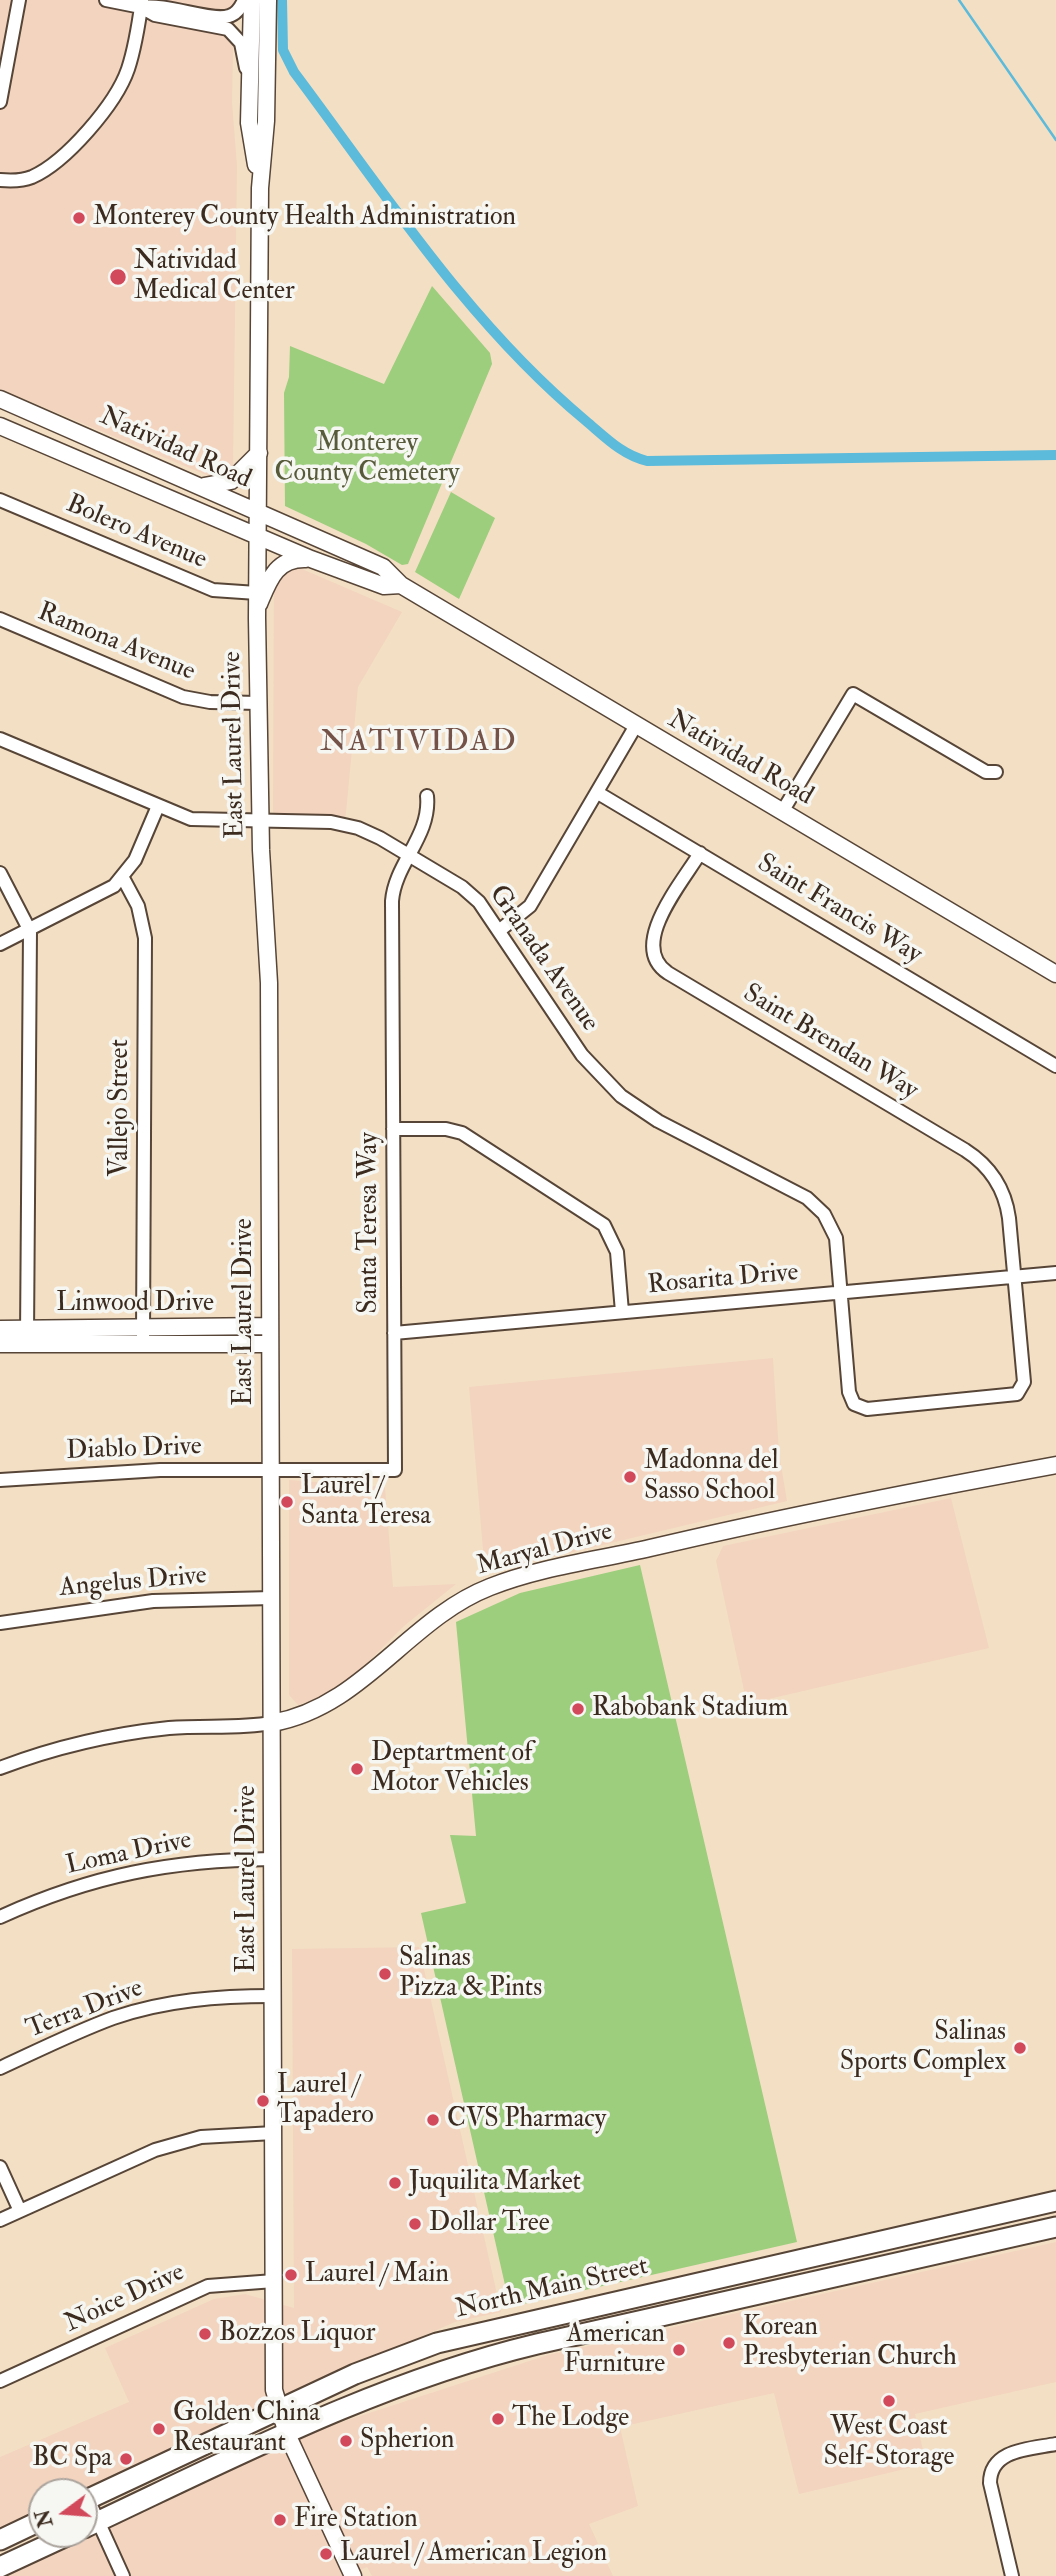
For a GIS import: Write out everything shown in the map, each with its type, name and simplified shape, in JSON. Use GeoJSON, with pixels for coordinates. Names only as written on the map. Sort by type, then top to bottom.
{"type":"FeatureCollection","features":[{"type":"Feature","properties":{"kind":"main road","name":"East Laurel Drive"},"geometry":{"type":"LineString","coordinates":[[252,0],[249,123],[260,188]]}},
{"type":"Feature","properties":{"kind":"main road","name":"East Laurel Drive"},"geometry":{"type":"LineString","coordinates":[[268,0],[266,121],[260,188],[257,601],[260,822],[269,983],[274,2378],[278,2410],[287,2434],[353,2576]]}},
{"type":"Feature","properties":{"kind":"main road","name":"Natividad Road"},"geometry":{"type":"LineString","coordinates":[[0,399],[373,562],[393,574],[401,585],[635,727],[1056,974]]}},
{"type":"Feature","properties":{"kind":"main road","name":"Natividad Road"},"geometry":{"type":"LineString","coordinates":[[0,426],[310,559],[384,586],[401,585]]}},
{"type":"Feature","properties":{"kind":"main road"},"geometry":{"type":"LineString","coordinates":[[201,486],[221,486],[231,481],[259,453]]}},
{"type":"Feature","properties":{"kind":"main road"},"geometry":{"type":"LineString","coordinates":[[257,601],[280,565],[289,560],[310,559]]}},
{"type":"Feature","properties":{"kind":"main road","name":"Linwood Drive"},"geometry":{"type":"LineString","coordinates":[[143,1336],[270,1326]]}},
{"type":"Feature","properties":{"kind":"main road","name":"Linwood Drive"},"geometry":{"type":"LineString","coordinates":[[0,1329],[27,1336],[143,1336],[270,1344]]}},
{"type":"Feature","properties":{"kind":"main road","name":"Linwood Drive"},"geometry":{"type":"LineString","coordinates":[[0,1344],[27,1336]]}},
{"type":"Feature","properties":{"kind":"main road","name":"Maryal Drive"},"geometry":{"type":"LineString","coordinates":[[272,1723],[305,1716],[340,1698],[441,1613],[466,1597],[493,1586],[799,1514],[1056,1465]]}},
{"type":"Feature","properties":{"kind":"main road","name":"North Main Street"},"geometry":{"type":"LineString","coordinates":[[98,2494],[365,2370],[444,2341],[1056,2201]]}},
{"type":"Feature","properties":{"kind":"main road","name":"North Main Street"},"geometry":{"type":"LineString","coordinates":[[98,2522],[287,2434],[420,2378],[496,2354],[1056,2227]]}},
{"type":"Feature","properties":{"kind":"main road"},"geometry":{"type":"LineString","coordinates":[[0,2540],[28,2527]]}},
{"type":"Feature","properties":{"kind":"main road"},"geometry":{"type":"LineString","coordinates":[[0,2567],[41,2548]]}},
{"type":"Feature","properties":{"kind":"street"},"geometry":{"type":"LineString","coordinates":[[0,102],[19,0]]}},
{"type":"Feature","properties":{"kind":"street"},"geometry":{"type":"LineString","coordinates":[[106,0],[156,5],[223,17],[234,13],[244,0]]}},
{"type":"Feature","properties":{"kind":"street"},"geometry":{"type":"LineString","coordinates":[[142,4],[155,15],[232,31],[241,43],[249,87]]}},
{"type":"Feature","properties":{"kind":"street"},"geometry":{"type":"LineString","coordinates":[[0,180],[24,179],[40,173],[95,123],[114,100],[128,68],[142,4]]}},
{"type":"Feature","properties":{"kind":"street","name":"Bolero Avenue"},"geometry":{"type":"LineString","coordinates":[[0,500],[213,590],[257,601]]}},
{"type":"Feature","properties":{"kind":"street","name":"Ramona Avenue"},"geometry":{"type":"LineString","coordinates":[[0,619],[183,697],[210,702],[258,703]]}},
{"type":"Feature","properties":{"kind":"street"},"geometry":{"type":"LineString","coordinates":[[782,812],[853,694],[986,772],[996,772]]}},
{"type":"Feature","properties":{"kind":"street"},"geometry":{"type":"LineString","coordinates":[[500,930],[526,911],[635,727]]}},
{"type":"Feature","properties":{"kind":"street","name":"Granada Avenue"},"geometry":{"type":"LineString","coordinates":[[0,739],[158,806],[200,820],[342,824],[373,835],[468,891],[500,930],[582,1055],[614,1090],[658,1121],[800,1194],[821,1210],[836,1238],[852,1401],[867,1409],[1009,1396],[1020,1391],[1024,1382],[1014,1277]]}},
{"type":"Feature","properties":{"kind":"street","name":"Saint Francis Way"},"geometry":{"type":"LineString","coordinates":[[598,793],[1056,1066]]}},
{"type":"Feature","properties":{"kind":"street","name":"Santa Teresa Way"},"geometry":{"type":"LineString","coordinates":[[271,1470],[395,1470],[392,901],[396,880],[428,816],[427,796]]}},
{"type":"Feature","properties":{"kind":"street"},"geometry":{"type":"LineString","coordinates":[[0,944],[105,893],[123,878],[135,860],[158,806]]}},
{"type":"Feature","properties":{"kind":"street","name":"Saint Brendan Way"},"geometry":{"type":"LineString","coordinates":[[699,853],[654,930],[651,947],[655,962],[668,973],[976,1157],[994,1177],[1006,1201],[1014,1277]]}},
{"type":"Feature","properties":{"kind":"street"},"geometry":{"type":"LineString","coordinates":[[0,873],[30,931],[27,1336]]}},
{"type":"Feature","properties":{"kind":"street","name":"Vallejo Street"},"geometry":{"type":"LineString","coordinates":[[123,878],[138,906],[145,938],[143,1336]]}},
{"type":"Feature","properties":{"kind":"street"},"geometry":{"type":"LineString","coordinates":[[393,1129],[442,1128],[462,1133],[604,1225],[617,1252],[622,1312]]}},
{"type":"Feature","properties":{"kind":"street","name":"Rosarita Drive"},"geometry":{"type":"LineString","coordinates":[[394,1333],[1056,1273]]}},
{"type":"Feature","properties":{"kind":"street","name":"Diablo Drive"},"geometry":{"type":"LineString","coordinates":[[0,1480],[160,1470],[271,1470]]}},
{"type":"Feature","properties":{"kind":"street","name":"Angelus Drive"},"geometry":{"type":"LineString","coordinates":[[0,1623],[153,1601],[272,1598]]}},
{"type":"Feature","properties":{"kind":"street","name":"Maryal Drive"},"geometry":{"type":"LineString","coordinates":[[0,1768],[52,1750],[116,1735],[171,1728],[272,1723]]}},
{"type":"Feature","properties":{"kind":"street","name":"Loma Drive"},"geometry":{"type":"LineString","coordinates":[[0,1917],[59,1892],[122,1873],[189,1862],[272,1859]]}},
{"type":"Feature","properties":{"kind":"street","name":"Terra Drive"},"geometry":{"type":"LineString","coordinates":[[0,2068],[89,2028],[137,2011],[198,1999],[273,1996]]}},
{"type":"Feature","properties":{"kind":"street"},"geometry":{"type":"LineString","coordinates":[[0,2220],[145,2153],[179,2142],[219,2135],[274,2133]]}},
{"type":"Feature","properties":{"kind":"street"},"geometry":{"type":"LineString","coordinates":[[0,2167],[20,2211]]}},
{"type":"Feature","properties":{"kind":"street","name":"Noice Drive"},"geometry":{"type":"LineString","coordinates":[[0,2381],[208,2286],[275,2281]]}},
{"type":"Feature","properties":{"kind":"street"},"geometry":{"type":"LineString","coordinates":[[1012,2576],[990,2483],[992,2467],[1001,2457],[1056,2444]]}},
{"type":"Feature","properties":{"kind":"street"},"geometry":{"type":"LineString","coordinates":[[98,2536],[123,2576]]}},
{"type":"Feature","properties":{"kind":"shaded area","name":"Natividad Medical Center"},"geometry":{"type":"Polygon","coordinates":[[[0,0],[234,0],[232,102],[237,166],[233,466],[228,473],[216,479],[0,389],[0,0]]]}},
{"type":"Feature","properties":{"kind":"shaded area"},"geometry":{"type":"Polygon","coordinates":[[[274,557],[402,612],[358,687],[345,823],[273,817],[274,557]]]}},
{"type":"Feature","properties":{"kind":"shaded area","name":"Madonna del Sasso School"},"geometry":{"type":"Polygon","coordinates":[[[773,1358],[779,1453],[787,1501],[485,1573],[469,1387],[773,1358]]]}},
{"type":"Feature","properties":{"kind":"shaded area"},"geometry":{"type":"Polygon","coordinates":[[[289,1480],[385,1487],[393,1587],[456,1584],[404,1626],[354,1676],[320,1697],[298,1705],[289,1695],[289,1480]]]}},
{"type":"Feature","properties":{"kind":"shaded area"},"geometry":{"type":"Polygon","coordinates":[[[951,1498],[989,1648],[747,1704],[716,1561],[723,1546],[951,1498]]]}},
{"type":"Feature","properties":{"kind":"shaded area"},"geometry":{"type":"Polygon","coordinates":[[[419,1947],[501,2312],[455,2322],[306,2387],[98,2484],[98,2478],[28,2478],[28,2517],[0,2529],[0,2457],[129,2402],[105,2348],[214,2299],[245,2294],[294,2308],[292,1949],[419,1947]]]}},
{"type":"Feature","properties":{"kind":"shaded area"},"geometry":{"type":"Polygon","coordinates":[[[1056,2242],[1056,2382],[915,2414],[926,2464],[799,2494],[774,2393],[620,2427],[638,2506],[589,2524],[613,2576],[372,2576],[367,2567],[346,2576],[7,2576],[66,2548],[98,2548],[98,2533],[317,2430],[548,2355],[1056,2242]]]}},
{"type":"Feature","properties":{"kind":"green space","name":"Monterey County Cemetery"},"geometry":{"type":"Polygon","coordinates":[[[432,286],[490,353],[492,364],[408,564],[402,565],[366,544],[285,506],[284,393],[289,377],[290,346],[384,384],[432,286]]]}},
{"type":"Feature","properties":{"kind":"green space"},"geometry":{"type":"Polygon","coordinates":[[[451,492],[495,518],[459,599],[415,572],[451,492]]]}},
{"type":"Feature","properties":{"kind":"green space"},"geometry":{"type":"Polygon","coordinates":[[[640,1565],[797,2242],[510,2307],[421,1913],[466,1903],[450,1835],[476,1836],[456,1622],[520,1593],[640,1565]]]}},
{"type":"Feature","properties":{"kind":"waterway"},"geometry":{"type":"LineString","coordinates":[[282,0],[283,50],[294,72],[395,210],[466,300],[504,342],[544,383],[622,450],[647,461],[1056,455]]}},
{"type":"Feature","properties":{"kind":"waterway"},"geometry":{"type":"LineString","coordinates":[[959,0],[1056,140]]}},
{"type":"Feature","properties":{"kind":"place","name":"Monterey County Health Administration"},"geometry":{"type":"Point","coordinates":[79,218]}},
{"type":"Feature","properties":{"kind":"place","name":"Natividad Medical Center"},"geometry":{"type":"Point","coordinates":[118,277]}},
{"type":"Feature","properties":{"kind":"place","name":"Madonna del Sasso School"},"geometry":{"type":"Point","coordinates":[630,1477]}},
{"type":"Feature","properties":{"kind":"place","name":"Laurel / Santa Teresa"},"geometry":{"type":"Point","coordinates":[287,1502]}},
{"type":"Feature","properties":{"kind":"place","name":"Rabobank Stadium"},"geometry":{"type":"Point","coordinates":[578,1709]}},
{"type":"Feature","properties":{"kind":"place","name":"Deptartment of Motor Vehicles"},"geometry":{"type":"Point","coordinates":[357,1769]}},
{"type":"Feature","properties":{"kind":"place","name":"Salinas Pizza & Pints"},"geometry":{"type":"Point","coordinates":[385,1974]}},
{"type":"Feature","properties":{"kind":"place","name":"Salinas Sports Complex"},"geometry":{"type":"Point","coordinates":[1020,2048]}},
{"type":"Feature","properties":{"kind":"place","name":"Laurel / Tapadero"},"geometry":{"type":"Point","coordinates":[263,2101]}},
{"type":"Feature","properties":{"kind":"place","name":"CVS Pharmacy"},"geometry":{"type":"Point","coordinates":[433,2120]}},
{"type":"Feature","properties":{"kind":"place","name":"Juquilita Market"},"geometry":{"type":"Point","coordinates":[395,2183]}},
{"type":"Feature","properties":{"kind":"place","name":"Dollar Tree"},"geometry":{"type":"Point","coordinates":[415,2224]}},
{"type":"Feature","properties":{"kind":"place","name":"Laurel / Main"},"geometry":{"type":"Point","coordinates":[291,2275]}},
{"type":"Feature","properties":{"kind":"place","name":"Bozzos Liquor"},"geometry":{"type":"Point","coordinates":[205,2334]}},
{"type":"Feature","properties":{"kind":"place","name":"Korean Presbyterian Church"},"geometry":{"type":"Point","coordinates":[729,2343]}},
{"type":"Feature","properties":{"kind":"place","name":"American Furniture"},"geometry":{"type":"Point","coordinates":[679,2350]}},
{"type":"Feature","properties":{"kind":"place","name":"West Coast Self-Storage"},"geometry":{"type":"Point","coordinates":[889,2401]}},
{"type":"Feature","properties":{"kind":"place","name":"The Lodge"},"geometry":{"type":"Point","coordinates":[498,2419]}},
{"type":"Feature","properties":{"kind":"place","name":"Golden China Restaurant"},"geometry":{"type":"Point","coordinates":[159,2429]}},
{"type":"Feature","properties":{"kind":"place","name":"Spherion"},"geometry":{"type":"Point","coordinates":[346,2441]}},
{"type":"Feature","properties":{"kind":"place","name":"BC Spa"},"geometry":{"type":"Point","coordinates":[126,2459]}},
{"type":"Feature","properties":{"kind":"place","name":"Fire Station"},"geometry":{"type":"Point","coordinates":[280,2520]}},
{"type":"Feature","properties":{"kind":"place","name":"Laurel / American Legion"},"geometry":{"type":"Point","coordinates":[326,2554]}},
{"type":"Feature","properties":{"kind":"district","name":"NATIVIDAD"},"geometry":{"type":"Point","coordinates":[419,744]}}]}
